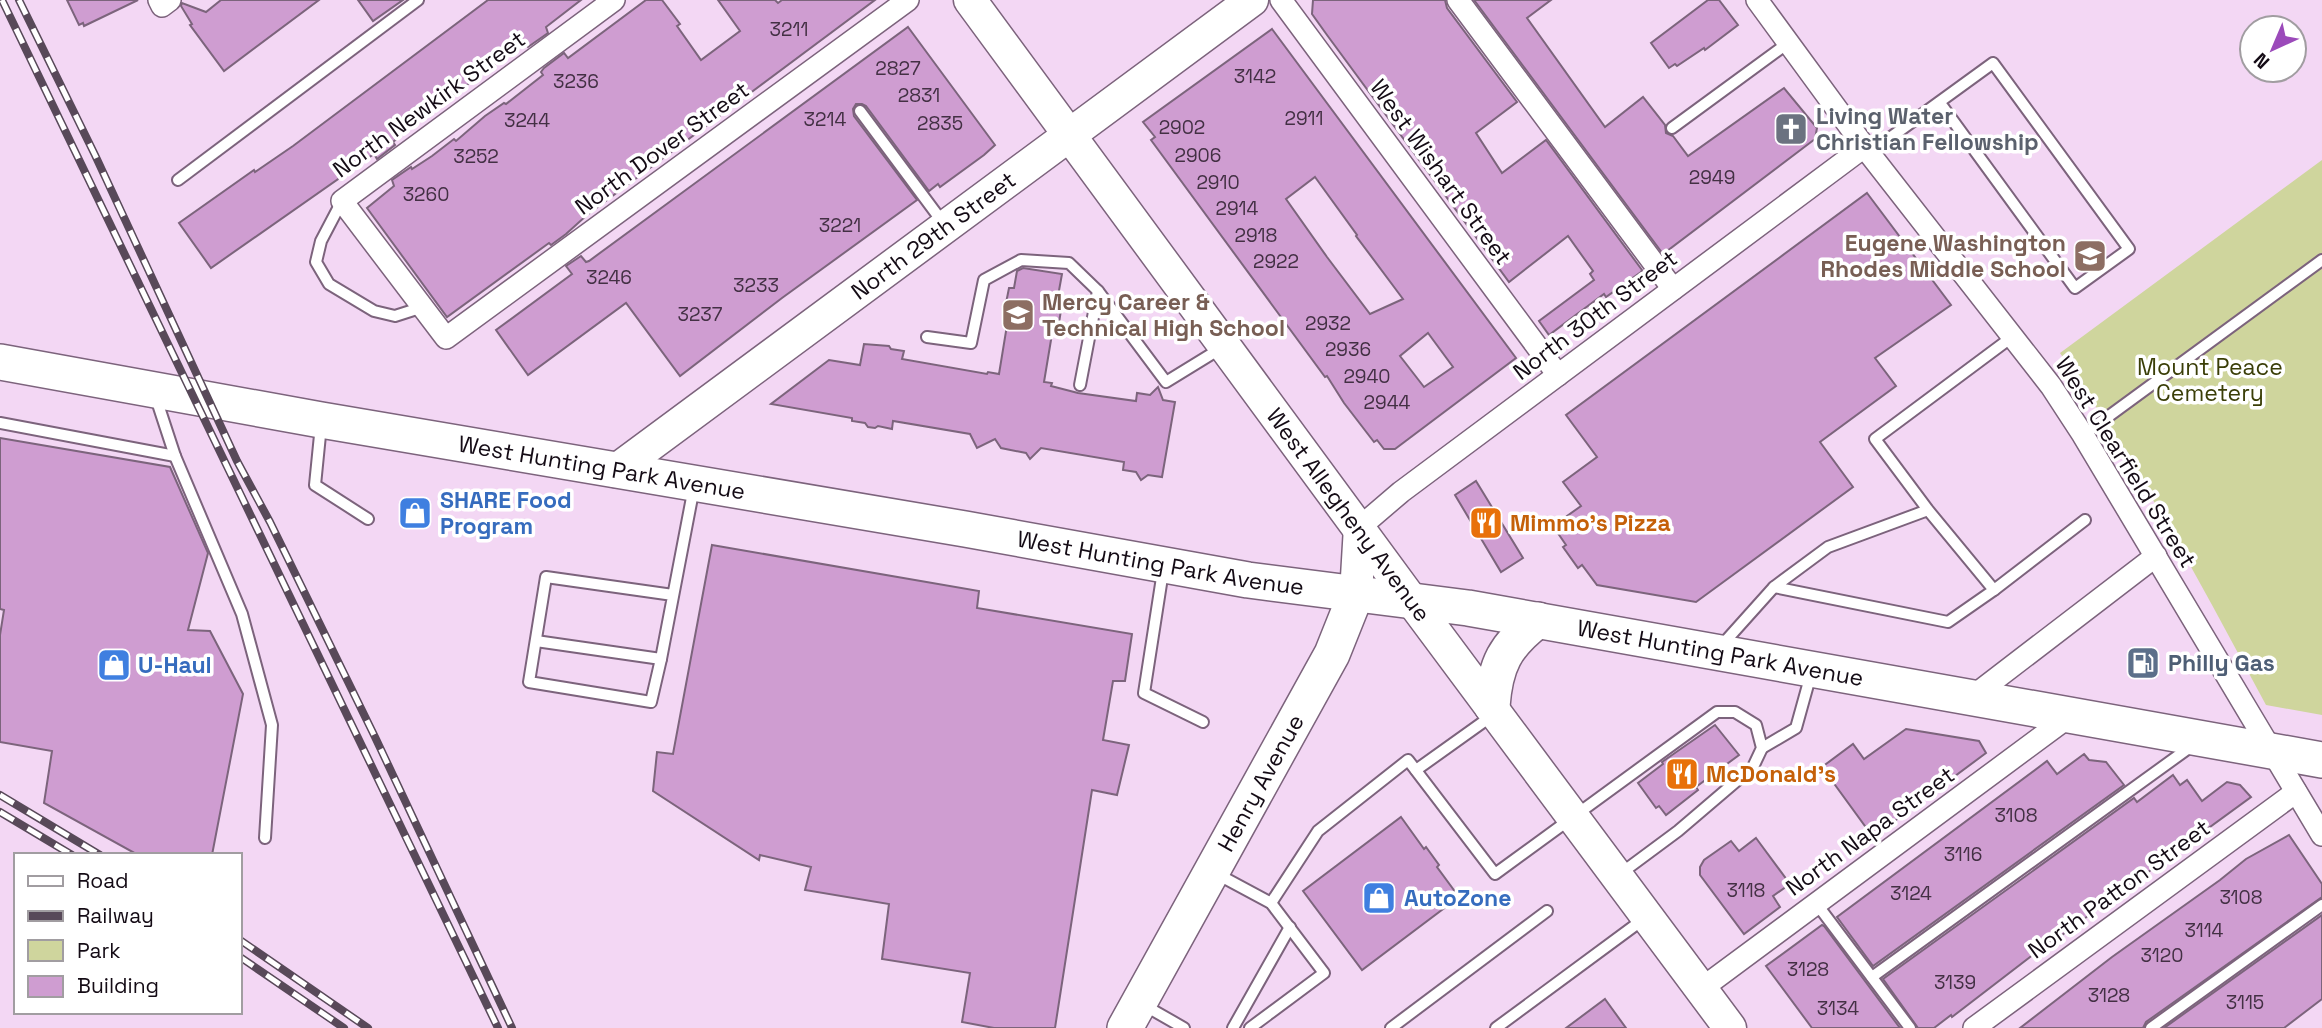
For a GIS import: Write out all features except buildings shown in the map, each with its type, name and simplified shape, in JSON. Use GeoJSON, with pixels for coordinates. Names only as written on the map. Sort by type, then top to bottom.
{"type":"FeatureCollection","features":[{"type":"Feature","properties":{"kind":"main road","name":"West Allegheny Avenue"},"geometry":{"type":"LineString","coordinates":[[970,0],[1730,1028]]}},
{"type":"Feature","properties":{"kind":"main road","name":"North 29th Street"},"geometry":{"type":"LineString","coordinates":[[615,471],[1252,0]]}},
{"type":"Feature","properties":{"kind":"main road","name":"West Hunting Park Avenue"},"geometry":{"type":"LineString","coordinates":[[1,365],[1248,580],[1468,608],[2322,760]]}},
{"type":"Feature","properties":{"kind":"main road","name":"Henry Avenue"},"geometry":{"type":"LineString","coordinates":[[1133,1015],[1332,654],[1356,594],[1360,527]]}},
{"type":"Feature","properties":{"kind":"main road"},"geometry":{"type":"LineString","coordinates":[[1495,710],[1494,684],[1502,659],[1521,633],[1538,620]]}},
{"type":"Feature","properties":{"kind":"street","name":"North Newkirk Street"},"geometry":{"type":"LineString","coordinates":[[342,201],[614,0]]}},
{"type":"Feature","properties":{"kind":"street","name":"North Dover Street"},"geometry":{"type":"LineString","coordinates":[[423,307],[446,338],[908,0]]}},
{"type":"Feature","properties":{"kind":"street","name":"West Wishart Street"},"geometry":{"type":"LineString","coordinates":[[1281,0],[1558,375]]}},
{"type":"Feature","properties":{"kind":"street"},"geometry":{"type":"LineString","coordinates":[[1458,0],[1673,289]]}},
{"type":"Feature","properties":{"kind":"street","name":"West Clearfield Street"},"geometry":{"type":"LineString","coordinates":[[1757,0],[1867,150],[2050,386],[2083,435],[2322,835]]}},
{"type":"Feature","properties":{"kind":"street","name":"North 30th Street"},"geometry":{"type":"LineString","coordinates":[[1360,527],[1401,492],[1673,289],[1867,150]]}},
{"type":"Feature","properties":{"kind":"street"},"geometry":{"type":"LineString","coordinates":[[342,201],[423,307]]}},
{"type":"Feature","properties":{"kind":"street"},"geometry":{"type":"LineString","coordinates":[[1972,697],[2156,556]]}},
{"type":"Feature","properties":{"kind":"street","name":"North Napa Street"},"geometry":{"type":"LineString","coordinates":[[1701,989],[2071,715]]}},
{"type":"Feature","properties":{"kind":"street","name":"North Patton Street"},"geometry":{"type":"LineString","coordinates":[[1974,1028],[2296,792]]}},
{"type":"Feature","properties":{"kind":"lane"},"geometry":{"type":"LineString","coordinates":[[178,180],[418,0]]}},
{"type":"Feature","properties":{"kind":"lane"},"geometry":{"type":"LineString","coordinates":[[1672,128],[1788,43]]}},
{"type":"Feature","properties":{"kind":"lane"},"geometry":{"type":"LineString","coordinates":[[1867,150],[1940,103],[1993,63],[2129,249],[2075,288],[1940,103]]}},
{"type":"Feature","properties":{"kind":"lane"},"geometry":{"type":"LineString","coordinates":[[860,111],[946,226]]}},
{"type":"Feature","properties":{"kind":"lane"},"geometry":{"type":"LineString","coordinates":[[342,201],[321,242],[316,262],[330,284],[374,311],[395,316],[423,307]]}},
{"type":"Feature","properties":{"kind":"lane"},"geometry":{"type":"LineString","coordinates":[[928,337],[971,343],[984,280],[1021,260],[1069,263],[1098,291],[1166,382],[1225,345]]}},
{"type":"Feature","properties":{"kind":"lane"},"geometry":{"type":"LineString","coordinates":[[2083,435],[2322,260]]}},
{"type":"Feature","properties":{"kind":"lane"},"geometry":{"type":"LineString","coordinates":[[1080,385],[1098,291]]}},
{"type":"Feature","properties":{"kind":"lane"},"geometry":{"type":"LineString","coordinates":[[1994,590],[1928,510],[1875,439],[2012,337]]}},
{"type":"Feature","properties":{"kind":"lane"},"geometry":{"type":"LineString","coordinates":[[152,389],[175,456],[242,614],[272,725],[265,838]]}},
{"type":"Feature","properties":{"kind":"lane"},"geometry":{"type":"LineString","coordinates":[[321,420],[315,485],[368,519]]}},
{"type":"Feature","properties":{"kind":"lane"},"geometry":{"type":"LineString","coordinates":[[0,423],[175,456]]}},
{"type":"Feature","properties":{"kind":"lane"},"geometry":{"type":"LineString","coordinates":[[673,595],[546,577],[529,682],[651,702],[661,659],[694,485]]}},
{"type":"Feature","properties":{"kind":"lane"},"geometry":{"type":"LineString","coordinates":[[1717,652],[1774,587],[1828,547],[1928,510]]}},
{"type":"Feature","properties":{"kind":"lane"},"geometry":{"type":"LineString","coordinates":[[1774,587],[1948,622],[2085,520]]}},
{"type":"Feature","properties":{"kind":"lane"},"geometry":{"type":"LineString","coordinates":[[1164,565],[1144,693],[1203,722]]}},
{"type":"Feature","properties":{"kind":"lane"},"geometry":{"type":"LineString","coordinates":[[536,641],[661,659]]}},
{"type":"Feature","properties":{"kind":"lane"},"geometry":{"type":"LineString","coordinates":[[1618,876],[1678,831],[1753,767],[1762,748],[1796,728],[1813,669]]}},
{"type":"Feature","properties":{"kind":"lane"},"geometry":{"type":"LineString","coordinates":[[1416,771],[1495,710]]}},
{"type":"Feature","properties":{"kind":"lane"},"geometry":{"type":"LineString","coordinates":[[1271,903],[1318,831],[1408,760],[1495,874],[1717,712],[1735,712],[1756,725],[1762,748]]}},
{"type":"Feature","properties":{"kind":"lane"},"geometry":{"type":"LineString","coordinates":[[1872,977],[2203,738]]}},
{"type":"Feature","properties":{"kind":"lane"},"geometry":{"type":"LineString","coordinates":[[1212,871],[1271,903],[1324,973],[1250,1028]]}},
{"type":"Feature","properties":{"kind":"lane"},"geometry":{"type":"LineString","coordinates":[[1816,903],[1910,1028]]}},
{"type":"Feature","properties":{"kind":"lane"},"geometry":{"type":"LineString","coordinates":[[2151,1028],[2322,905]]}},
{"type":"Feature","properties":{"kind":"lane"},"geometry":{"type":"LineString","coordinates":[[1391,1028],[1547,911]]}},
{"type":"Feature","properties":{"kind":"lane"},"geometry":{"type":"LineString","coordinates":[[1496,1028],[1647,916]]}},
{"type":"Feature","properties":{"kind":"lane"},"geometry":{"type":"LineString","coordinates":[[1233,1028],[1290,927]]}},
{"type":"Feature","properties":{"kind":"lane"},"geometry":{"type":"LineString","coordinates":[[1133,1015],[1184,1028]]}},
{"type":"Feature","properties":{"kind":"green space","name":"Mount Peace Cemetery"},"geometry":{"type":"Polygon","coordinates":[[[2322,160],[2322,715],[2266,705],[2143,482],[2060,353],[2322,160]]]}},
{"type":"Feature","properties":{"kind":"railway"},"geometry":{"type":"LineString","coordinates":[[2,0],[498,1028]]}},
{"type":"Feature","properties":{"kind":"railway"},"geometry":{"type":"LineString","coordinates":[[19,0],[95,155],[237,461],[270,522],[375,737],[512,1028]]}},
{"type":"Feature","properties":{"kind":"railway"},"geometry":{"type":"LineString","coordinates":[[0,795],[97,853]]}},
{"type":"Feature","properties":{"kind":"railway"},"geometry":{"type":"LineString","coordinates":[[0,812],[69,853]]}},
{"type":"Feature","properties":{"kind":"railway"},"geometry":{"type":"LineString","coordinates":[[242,941],[368,1028]]}},
{"type":"Feature","properties":{"kind":"railway"},"geometry":{"type":"LineString","coordinates":[[242,958],[344,1028]]}},
{"type":"Feature","properties":{"kind":"place","name":"Living Water Christian Fellowship"},"geometry":{"type":"Point","coordinates":[1791,129]}},
{"type":"Feature","properties":{"kind":"place","name":"Eugene Washington Rhodes Middle School"},"geometry":{"type":"Point","coordinates":[2090,256]}},
{"type":"Feature","properties":{"kind":"place","name":"Mercy Career & Technical High School"},"geometry":{"type":"Point","coordinates":[1018,315]}},
{"type":"Feature","properties":{"kind":"place","name":"SHARE Food Program"},"geometry":{"type":"Point","coordinates":[415,513]}},
{"type":"Feature","properties":{"kind":"place","name":"Mimmo's Pizza"},"geometry":{"type":"Point","coordinates":[1486,523]}},
{"type":"Feature","properties":{"kind":"place","name":"Philly Gas"},"geometry":{"type":"Point","coordinates":[2143,663]}},
{"type":"Feature","properties":{"kind":"place","name":"U-Haul"},"geometry":{"type":"Point","coordinates":[114,665]}},
{"type":"Feature","properties":{"kind":"place","name":"McDonald's"},"geometry":{"type":"Point","coordinates":[1682,774]}},
{"type":"Feature","properties":{"kind":"place","name":"AutoZone"},"geometry":{"type":"Point","coordinates":[1379,898]}}]}
